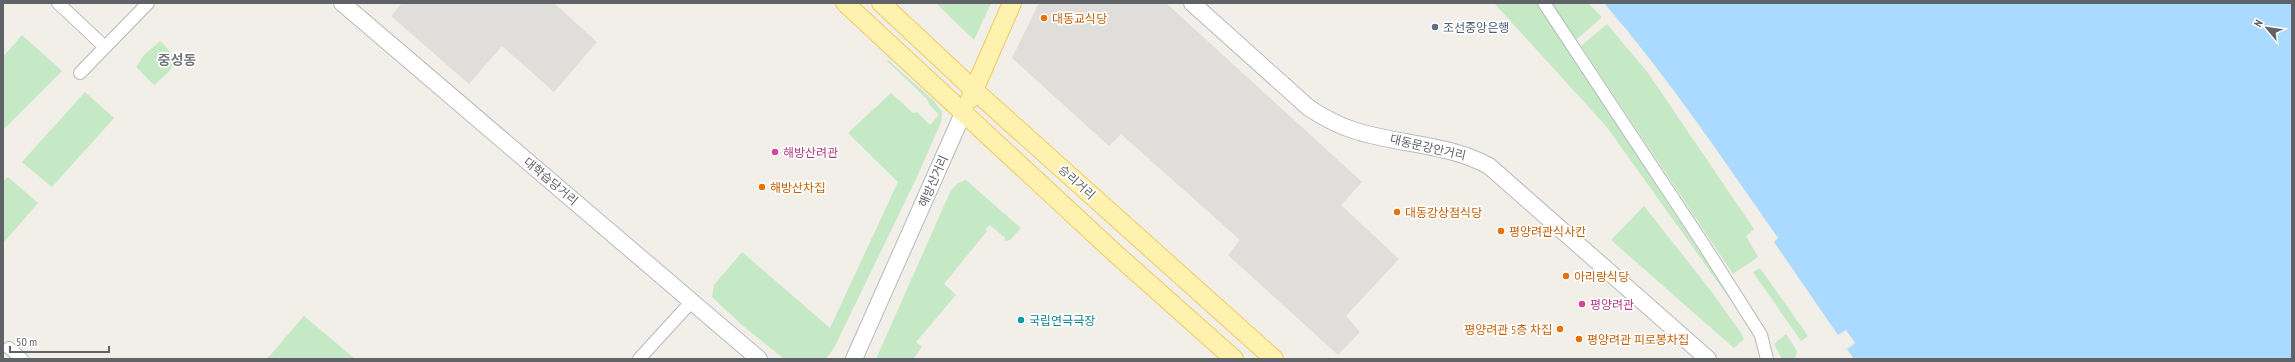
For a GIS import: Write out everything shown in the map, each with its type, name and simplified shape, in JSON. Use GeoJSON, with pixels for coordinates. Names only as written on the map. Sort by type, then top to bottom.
{"type":"FeatureCollection","features":[{"type":"Feature","properties":{"kind":"main road","name":"대학습당거리"},"geometry":{"type":"LineString","coordinates":[[342,3],[759,358]]}},
{"type":"Feature","properties":{"kind":"main road","name":"승리거리"},"geometry":{"type":"LineString","coordinates":[[845,3],[964,111],[1117,255],[1234,359]]}},
{"type":"Feature","properties":{"kind":"main road","name":"승리거리"},"geometry":{"type":"LineString","coordinates":[[881,3],[974,90],[1274,359]]}},
{"type":"Feature","properties":{"kind":"main road","name":"해방산거리"},"geometry":{"type":"LineString","coordinates":[[854,359],[1012,3]]}},
{"type":"Feature","properties":{"kind":"main road","name":"대동문강안거리"},"geometry":{"type":"LineString","coordinates":[[1192,3],[1309,108],[1328,120],[1354,131],[1465,155],[1489,166],[1708,359]]}},
{"type":"Feature","properties":{"kind":"main road"},"geometry":{"type":"LineString","coordinates":[[842,359],[861,342]]}},
{"type":"Feature","properties":{"kind":"street"},"geometry":{"type":"LineString","coordinates":[[58,3],[105,47]]}},
{"type":"Feature","properties":{"kind":"street"},"geometry":{"type":"LineString","coordinates":[[80,73],[148,3]]}},
{"type":"Feature","properties":{"kind":"street"},"geometry":{"type":"LineString","coordinates":[[1544,3],[1702,242],[1761,335],[1767,359]]}},
{"type":"Feature","properties":{"kind":"street"},"geometry":{"type":"LineString","coordinates":[[639,359],[692,301]]}},
{"type":"Feature","properties":{"kind":"street"},"geometry":{"type":"LineString","coordinates":[[9,348],[22,359]]}},
{"type":"Feature","properties":{"kind":"shaded area"},"geometry":{"type":"Polygon","coordinates":[[[402,3],[554,3],[597,42],[554,92],[502,46],[469,84],[391,16],[402,3]]]}},
{"type":"Feature","properties":{"kind":"shaded area"},"geometry":{"type":"Polygon","coordinates":[[[1039,3],[1166,3],[1362,182],[1341,205],[1399,259],[1346,316],[1360,332],[1338,355],[1228,255],[1240,240],[1121,134],[1109,146],[1012,58],[1039,3]]]}},
{"type":"Feature","properties":{"kind":"green space"},"geometry":{"type":"Polygon","coordinates":[[[936,3],[991,3],[974,40],[936,3]]]}},
{"type":"Feature","properties":{"kind":"green space"},"geometry":{"type":"Polygon","coordinates":[[[1494,3],[1537,3],[1740,313],[1606,126],[1494,3]]]}},
{"type":"Feature","properties":{"kind":"green space"},"geometry":{"type":"Polygon","coordinates":[[[1552,3],[1588,3],[1601,16],[1601,18],[1577,39],[1552,3]]]}},
{"type":"Feature","properties":{"kind":"green space"},"geometry":{"type":"Polygon","coordinates":[[[1607,24],[1648,73],[1754,229],[1746,236],[1758,257],[1733,274],[1581,46],[1607,24]]]}},
{"type":"Feature","properties":{"kind":"green space"},"geometry":{"type":"Polygon","coordinates":[[[22,35],[62,71],[3,130],[3,57],[22,35]]]}},
{"type":"Feature","properties":{"kind":"green space"},"geometry":{"type":"Polygon","coordinates":[[[160,41],[171,54],[173,64],[171,69],[154,85],[136,67],[144,55],[160,41]]]}},
{"type":"Feature","properties":{"kind":"green space"},"geometry":{"type":"Polygon","coordinates":[[[888,60],[934,101],[942,112],[941,122],[917,177],[834,348],[826,359],[784,359],[742,325],[712,297],[714,285],[742,252],[830,328],[898,182],[848,133],[891,93],[913,113],[917,112],[930,125],[939,115],[929,104],[927,99],[887,61],[888,60]]]}},
{"type":"Feature","properties":{"kind":"green space"},"geometry":{"type":"Polygon","coordinates":[[[85,92],[114,118],[52,187],[22,162],[85,92]]]}},
{"type":"Feature","properties":{"kind":"green space"},"geometry":{"type":"Polygon","coordinates":[[[8,177],[38,203],[3,243],[3,181],[8,177]]]}},
{"type":"Feature","properties":{"kind":"green space"},"geometry":{"type":"Polygon","coordinates":[[[966,180],[1021,228],[1010,240],[1005,241],[1005,238],[990,225],[985,229],[987,231],[944,284],[956,295],[916,342],[922,347],[913,359],[876,359],[951,190],[958,183],[966,180]]]}},
{"type":"Feature","properties":{"kind":"green space"},"geometry":{"type":"Polygon","coordinates":[[[1644,206],[1711,291],[1741,333],[1744,339],[1734,348],[1611,240],[1644,206]]]}},
{"type":"Feature","properties":{"kind":"green space"},"geometry":{"type":"Polygon","coordinates":[[[1760,268],[1808,336],[1801,341],[1753,272],[1760,268]]]}},
{"type":"Feature","properties":{"kind":"green space"},"geometry":{"type":"Polygon","coordinates":[[[304,316],[355,359],[267,359],[304,316]]]}},
{"type":"Feature","properties":{"kind":"green space"},"geometry":{"type":"Polygon","coordinates":[[[1786,334],[1797,351],[1795,359],[1782,359],[1774,344],[1786,334]]]}},
{"type":"Feature","properties":{"kind":"water"},"geometry":{"type":"Polygon","coordinates":[[[1604,3],[2292,3],[2292,359],[1854,359],[1847,349],[1855,343],[1846,330],[1838,335],[1774,242],[1778,238],[1715,148],[1628,31],[1604,3]]]}},
{"type":"Feature","properties":{"kind":"place","name":"대동교식당"},"geometry":{"type":"Point","coordinates":[1044,18]}},
{"type":"Feature","properties":{"kind":"place","name":"조선중앙은행"},"geometry":{"type":"Point","coordinates":[1435,27]}},
{"type":"Feature","properties":{"kind":"place","name":"해방산려관"},"geometry":{"type":"Point","coordinates":[775,152]}},
{"type":"Feature","properties":{"kind":"place","name":"해방산차집"},"geometry":{"type":"Point","coordinates":[762,187]}},
{"type":"Feature","properties":{"kind":"place","name":"대동강상점식당"},"geometry":{"type":"Point","coordinates":[1397,212]}},
{"type":"Feature","properties":{"kind":"place","name":"평양려관식사칸"},"geometry":{"type":"Point","coordinates":[1501,231]}},
{"type":"Feature","properties":{"kind":"place","name":"아리랑식당"},"geometry":{"type":"Point","coordinates":[1566,276]}},
{"type":"Feature","properties":{"kind":"place","name":"평양려관"},"geometry":{"type":"Point","coordinates":[1582,304]}},
{"type":"Feature","properties":{"kind":"place","name":"국립연극극장"},"geometry":{"type":"Point","coordinates":[1021,320]}},
{"type":"Feature","properties":{"kind":"place","name":"평양려관 5층 차집"},"geometry":{"type":"Point","coordinates":[1560,329]}},
{"type":"Feature","properties":{"kind":"place","name":"평양려관 피로봉차집"},"geometry":{"type":"Point","coordinates":[1579,339]}},
{"type":"Feature","properties":{"kind":"district","name":"중성동"},"geometry":{"type":"Point","coordinates":[177,60]}}]}
